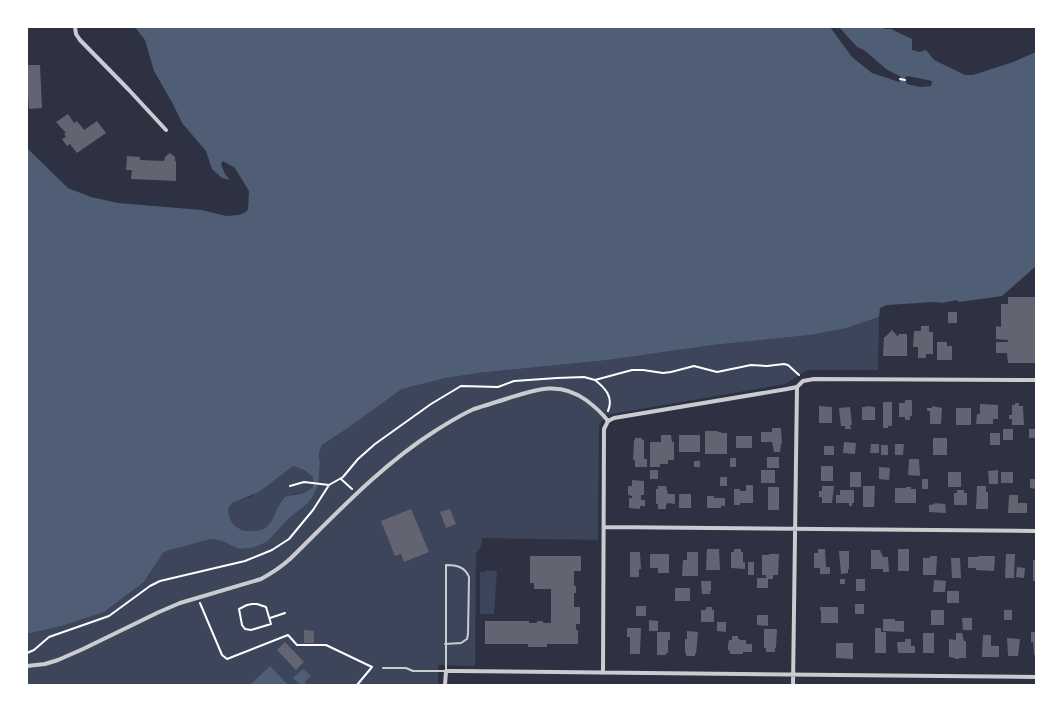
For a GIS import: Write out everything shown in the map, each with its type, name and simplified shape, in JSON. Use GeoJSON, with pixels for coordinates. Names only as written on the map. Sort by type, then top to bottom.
{"type":"FeatureCollection","features":[{"type":"Feature","properties":{"kind":"street"},"geometry":{"type":"LineString","coordinates":[[74,27],[80,40],[166,130]]}},
{"type":"Feature","properties":{"kind":"street"},"geometry":{"type":"LineString","coordinates":[[603,673],[604,429],[608,421],[614,418],[797,387],[803,381],[814,378],[1036,380]]}},
{"type":"Feature","properties":{"kind":"street"},"geometry":{"type":"LineString","coordinates":[[793,685],[797,387]]}},
{"type":"Feature","properties":{"kind":"street"},"geometry":{"type":"LineString","coordinates":[[27,666],[45,664],[58,660],[159,612],[198,597],[261,579],[281,568],[389,464],[418,442],[474,409],[525,393],[548,388],[557,388],[578,394],[593,405],[608,421]]}},
{"type":"Feature","properties":{"kind":"street"},"geometry":{"type":"LineString","coordinates":[[604,527],[1036,531]]}},
{"type":"Feature","properties":{"kind":"street"},"geometry":{"type":"LineString","coordinates":[[445,685],[446,672],[1036,677]]}},
{"type":"Feature","properties":{"kind":"lane"},"geometry":{"type":"LineString","coordinates":[[383,668],[406,668],[413,671],[446,672],[445,644],[446,565],[452,565],[463,568],[469,577],[468,634],[467,639],[461,643],[445,644]]}},
{"type":"Feature","properties":{"kind":"path"},"geometry":{"type":"LineString","coordinates":[[900,79],[905,80]]}},
{"type":"Feature","properties":{"kind":"path"},"geometry":{"type":"LineString","coordinates":[[595,380],[632,370],[663,373],[694,366],[717,372],[751,365],[767,366],[784,364],[788,365],[798,374]]}},
{"type":"Feature","properties":{"kind":"path"},"geometry":{"type":"LineString","coordinates":[[27,653],[34,650],[49,638],[109,616],[150,586],[160,581],[245,561],[272,550],[289,539],[313,510],[330,485],[341,479],[358,459],[395,429],[449,392],[461,386],[498,387],[514,381],[584,377],[595,380],[605,390],[610,398],[609,408],[604,416]]}},
{"type":"Feature","properties":{"kind":"path"},"geometry":{"type":"LineString","coordinates":[[341,479],[357,494]]}},
{"type":"Feature","properties":{"kind":"path"},"geometry":{"type":"LineString","coordinates":[[290,486],[301,483],[330,485]]}},
{"type":"Feature","properties":{"kind":"path"},"geometry":{"type":"LineString","coordinates":[[198,597],[222,655],[227,659],[288,635],[297,645],[326,645],[372,667],[357,685]]}},
{"type":"Feature","properties":{"kind":"path"},"geometry":{"type":"LineString","coordinates":[[252,604],[264,605],[270,618],[271,624],[251,630],[245,629],[242,624],[239,609],[252,604]]}},
{"type":"Feature","properties":{"kind":"path"},"geometry":{"type":"LineString","coordinates":[[270,618],[285,613]]}},
{"type":"Feature","properties":{"kind":"shaded area"},"geometry":{"type":"Polygon","coordinates":[[[135,27],[830,27],[852,57],[872,73],[899,82],[901,77],[886,69],[864,50],[857,47],[839,27],[883,27],[885,29],[891,29],[912,39],[912,50],[919,52],[926,50],[934,60],[965,75],[973,75],[1013,62],[1036,52],[1036,266],[1002,296],[959,302],[957,300],[942,303],[934,302],[887,305],[880,308],[879,317],[847,328],[810,335],[713,345],[608,360],[478,373],[446,378],[402,389],[322,445],[319,454],[320,464],[318,485],[313,496],[308,503],[288,519],[267,542],[252,548],[239,549],[222,541],[211,539],[167,551],[163,553],[144,582],[104,612],[65,625],[27,634],[27,148],[68,188],[91,197],[118,203],[202,210],[226,216],[239,215],[246,212],[248,209],[249,191],[235,168],[223,161],[221,164],[225,174],[230,180],[222,178],[212,169],[206,151],[182,123],[154,71],[145,40],[135,27]],[[908,76],[905,77],[907,84],[920,87],[931,86],[932,81],[908,76]],[[293,466],[259,492],[232,503],[228,509],[230,518],[234,525],[242,530],[260,530],[270,523],[285,497],[303,493],[313,487],[313,477],[304,470],[293,466]]]}},
{"type":"Feature","properties":{"kind":"shaded area"},"geometry":{"type":"Polygon","coordinates":[[[879,317],[878,370],[808,370],[785,384],[606,415],[599,425],[598,540],[482,538],[481,546],[476,554],[475,666],[438,665],[438,685],[27,685],[27,634],[65,625],[104,612],[144,582],[163,553],[167,551],[211,539],[222,541],[239,549],[252,548],[267,542],[288,519],[308,503],[318,480],[320,464],[319,454],[322,445],[402,389],[446,378],[477,373],[608,360],[713,345],[810,335],[847,328],[879,317]]]}},
{"type":"Feature","properties":{"kind":"shaded area"},"geometry":{"type":"Polygon","coordinates":[[[293,466],[304,470],[313,477],[313,487],[307,491],[292,495],[281,501],[273,521],[264,529],[245,531],[236,527],[230,519],[228,509],[232,503],[252,496],[293,466]]]}},
{"type":"Feature","properties":{"kind":"shaded area"},"geometry":{"type":"Polygon","coordinates":[[[486,570],[497,571],[494,614],[480,614],[480,572],[486,572],[486,570]]]}},
{"type":"Feature","properties":{"kind":"shaded area"},"geometry":{"type":"Polygon","coordinates":[[[270,666],[288,685],[250,685],[270,666]]]}},
{"type":"Feature","properties":{"kind":"shaded area"},"geometry":{"type":"Polygon","coordinates":[[[303,669],[311,676],[304,685],[300,685],[293,678],[303,669]]]}},
{"type":"Feature","properties":{"kind":"building"},"geometry":{"type":"Polygon","coordinates":[[[27,65],[40,65],[42,108],[29,109],[27,97],[27,65]]]}},
{"type":"Feature","properties":{"kind":"building"},"geometry":{"type":"Polygon","coordinates":[[[68,114],[74,123],[77,121],[84,130],[97,121],[106,133],[77,153],[70,144],[67,146],[62,139],[66,137],[64,134],[66,133],[56,122],[68,114]]]}},
{"type":"Feature","properties":{"kind":"building"},"geometry":{"type":"Polygon","coordinates":[[[170,153],[175,157],[176,161],[176,181],[131,179],[132,170],[126,170],[127,156],[140,157],[140,160],[164,161],[165,157],[170,153]]]}},
{"type":"Feature","properties":{"kind":"building"},"geometry":{"type":"Polygon","coordinates":[[[1008,297],[1036,297],[1036,363],[1008,363],[1007,353],[996,353],[996,342],[1008,342],[1008,340],[996,339],[996,326],[1001,327],[1001,304],[1008,304],[1008,297]]]}},
{"type":"Feature","properties":{"kind":"building"},"geometry":{"type":"Polygon","coordinates":[[[948,312],[957,312],[957,323],[948,323],[948,312]]]}},
{"type":"Feature","properties":{"kind":"building"},"geometry":{"type":"Polygon","coordinates":[[[921,326],[929,326],[929,332],[933,332],[933,354],[926,354],[926,358],[918,358],[918,347],[913,347],[914,331],[921,331],[921,326]]]}},
{"type":"Feature","properties":{"kind":"building"},"geometry":{"type":"Polygon","coordinates":[[[892,330],[898,337],[899,334],[907,334],[907,356],[883,356],[884,337],[892,330]]]}},
{"type":"Feature","properties":{"kind":"building"},"geometry":{"type":"Polygon","coordinates":[[[937,342],[947,342],[947,346],[952,346],[952,360],[937,360],[937,342]]]}},
{"type":"Feature","properties":{"kind":"building"},"geometry":{"type":"Polygon","coordinates":[[[905,400],[912,400],[912,416],[910,416],[910,420],[905,420],[905,417],[899,417],[899,403],[905,403],[905,400]]]}},
{"type":"Feature","properties":{"kind":"building"},"geometry":{"type":"Polygon","coordinates":[[[883,402],[892,402],[892,426],[888,426],[888,428],[883,428],[883,402]]]}},
{"type":"Feature","properties":{"kind":"building"},"geometry":{"type":"Polygon","coordinates":[[[1015,403],[1019,403],[1019,406],[1023,406],[1024,425],[1012,425],[1012,419],[1009,419],[1009,415],[1012,415],[1012,405],[1015,405],[1015,403]]]}},
{"type":"Feature","properties":{"kind":"building"},"geometry":{"type":"Polygon","coordinates":[[[980,404],[998,405],[998,419],[993,419],[993,424],[976,424],[977,414],[980,414],[980,404]]]}},
{"type":"Feature","properties":{"kind":"building"},"geometry":{"type":"Polygon","coordinates":[[[819,406],[832,407],[832,423],[819,423],[819,406]]]}},
{"type":"Feature","properties":{"kind":"building"},"geometry":{"type":"Polygon","coordinates":[[[932,406],[942,408],[941,424],[930,424],[930,411],[927,411],[927,408],[932,408],[932,406]]]}},
{"type":"Feature","properties":{"kind":"building"},"geometry":{"type":"Polygon","coordinates":[[[850,407],[852,425],[850,425],[851,429],[845,429],[845,426],[841,426],[839,408],[850,407]]]}},
{"type":"Feature","properties":{"kind":"building"},"geometry":{"type":"Polygon","coordinates":[[[862,407],[875,407],[875,420],[862,420],[862,407]]]}},
{"type":"Feature","properties":{"kind":"building"},"geometry":{"type":"Polygon","coordinates":[[[956,408],[971,408],[971,425],[956,425],[956,408]]]}},
{"type":"Feature","properties":{"kind":"building"},"geometry":{"type":"Polygon","coordinates":[[[772,428],[781,428],[782,444],[780,452],[774,452],[772,442],[761,442],[761,432],[772,432],[772,428]]]}},
{"type":"Feature","properties":{"kind":"building"},"geometry":{"type":"Polygon","coordinates":[[[1003,429],[1013,429],[1013,440],[1003,440],[1003,429]]]}},
{"type":"Feature","properties":{"kind":"building"},"geometry":{"type":"Polygon","coordinates":[[[1029,429],[1035,429],[1035,438],[1029,438],[1029,429]]]}},
{"type":"Feature","properties":{"kind":"building"},"geometry":{"type":"Polygon","coordinates":[[[705,431],[727,433],[727,454],[705,454],[705,431]]]}},
{"type":"Feature","properties":{"kind":"building"},"geometry":{"type":"Polygon","coordinates":[[[990,433],[1000,433],[1000,445],[990,445],[990,433]]]}},
{"type":"Feature","properties":{"kind":"building"},"geometry":{"type":"Polygon","coordinates":[[[661,435],[671,435],[672,442],[674,442],[674,460],[668,460],[668,464],[660,464],[660,467],[650,467],[650,442],[661,442],[661,435]]]}},
{"type":"Feature","properties":{"kind":"building"},"geometry":{"type":"Polygon","coordinates":[[[679,435],[700,435],[700,452],[679,452],[679,435]]]}},
{"type":"Feature","properties":{"kind":"building"},"geometry":{"type":"Polygon","coordinates":[[[736,436],[752,436],[752,448],[736,448],[736,436]]]}},
{"type":"Feature","properties":{"kind":"building"},"geometry":{"type":"Polygon","coordinates":[[[635,438],[642,438],[642,440],[644,440],[644,459],[647,459],[647,467],[635,467],[635,460],[633,460],[635,438]]]}},
{"type":"Feature","properties":{"kind":"building"},"geometry":{"type":"Polygon","coordinates":[[[933,438],[947,438],[947,455],[933,455],[933,438]]]}},
{"type":"Feature","properties":{"kind":"building"},"geometry":{"type":"Polygon","coordinates":[[[844,442],[856,443],[855,454],[843,453],[844,442]]]}},
{"type":"Feature","properties":{"kind":"building"},"geometry":{"type":"Polygon","coordinates":[[[871,444],[879,444],[879,453],[870,453],[871,444]]]}},
{"type":"Feature","properties":{"kind":"building"},"geometry":{"type":"Polygon","coordinates":[[[895,444],[904,444],[903,455],[895,455],[895,444]]]}},
{"type":"Feature","properties":{"kind":"building"},"geometry":{"type":"Polygon","coordinates":[[[881,445],[888,445],[888,455],[881,455],[881,445]]]}},
{"type":"Feature","properties":{"kind":"building"},"geometry":{"type":"Polygon","coordinates":[[[824,446],[834,446],[834,455],[824,455],[824,446]]]}},
{"type":"Feature","properties":{"kind":"building"},"geometry":{"type":"Polygon","coordinates":[[[767,457],[779,457],[779,468],[767,468],[767,457]]]}},
{"type":"Feature","properties":{"kind":"building"},"geometry":{"type":"Polygon","coordinates":[[[730,458],[736,458],[736,467],[730,467],[730,458]]]}},
{"type":"Feature","properties":{"kind":"building"},"geometry":{"type":"Polygon","coordinates":[[[909,459],[919,459],[920,476],[908,475],[909,459]]]}},
{"type":"Feature","properties":{"kind":"building"},"geometry":{"type":"Polygon","coordinates":[[[694,461],[700,461],[700,467],[694,467],[694,461]]]}},
{"type":"Feature","properties":{"kind":"building"},"geometry":{"type":"Polygon","coordinates":[[[821,466],[833,466],[833,481],[821,481],[821,466]]]}},
{"type":"Feature","properties":{"kind":"building"},"geometry":{"type":"Polygon","coordinates":[[[879,467],[890,468],[889,480],[879,479],[879,467]]]}},
{"type":"Feature","properties":{"kind":"building"},"geometry":{"type":"Polygon","coordinates":[[[650,470],[658,470],[658,479],[650,479],[650,470]]]}},
{"type":"Feature","properties":{"kind":"building"},"geometry":{"type":"Polygon","coordinates":[[[761,470],[775,470],[775,483],[761,483],[761,470]]]}},
{"type":"Feature","properties":{"kind":"building"},"geometry":{"type":"Polygon","coordinates":[[[998,470],[998,484],[989,484],[988,471],[998,470]]]}},
{"type":"Feature","properties":{"kind":"building"},"geometry":{"type":"Polygon","coordinates":[[[850,472],[861,472],[861,487],[850,487],[850,472]]]}},
{"type":"Feature","properties":{"kind":"building"},"geometry":{"type":"Polygon","coordinates":[[[948,472],[961,472],[961,487],[948,487],[948,472]]]}},
{"type":"Feature","properties":{"kind":"building"},"geometry":{"type":"Polygon","coordinates":[[[1001,472],[1013,472],[1013,483],[1001,483],[1001,472]]]}},
{"type":"Feature","properties":{"kind":"building"},"geometry":{"type":"Polygon","coordinates":[[[720,477],[727,477],[727,486],[720,486],[720,477]]]}},
{"type":"Feature","properties":{"kind":"building"},"geometry":{"type":"Polygon","coordinates":[[[922,479],[928,479],[928,489],[922,489],[922,479]]]}},
{"type":"Feature","properties":{"kind":"building"},"geometry":{"type":"Polygon","coordinates":[[[1030,479],[1036,479],[1036,489],[1030,488],[1030,479]]]}},
{"type":"Feature","properties":{"kind":"building"},"geometry":{"type":"Polygon","coordinates":[[[632,480],[644,481],[644,495],[641,495],[641,500],[645,500],[645,506],[640,506],[640,509],[629,508],[629,498],[632,498],[632,496],[628,495],[628,486],[632,486],[632,480]]]}},
{"type":"Feature","properties":{"kind":"building"},"geometry":{"type":"Polygon","coordinates":[[[746,485],[753,485],[753,503],[740,503],[740,505],[734,505],[734,489],[746,491],[746,485]]]}},
{"type":"Feature","properties":{"kind":"building"},"geometry":{"type":"Polygon","coordinates":[[[658,486],[666,486],[668,494],[675,494],[675,504],[668,503],[666,505],[666,509],[658,509],[658,504],[656,504],[656,489],[658,489],[658,486]]]}},
{"type":"Feature","properties":{"kind":"building"},"geometry":{"type":"Polygon","coordinates":[[[822,486],[834,486],[832,503],[822,503],[822,497],[819,497],[819,491],[822,491],[822,486]]]}},
{"type":"Feature","properties":{"kind":"building"},"geometry":{"type":"Polygon","coordinates":[[[863,486],[875,486],[874,507],[863,507],[863,486]]]}},
{"type":"Feature","properties":{"kind":"building"},"geometry":{"type":"Polygon","coordinates":[[[977,486],[986,486],[986,492],[988,492],[988,509],[976,509],[977,486]]]}},
{"type":"Feature","properties":{"kind":"building"},"geometry":{"type":"Polygon","coordinates":[[[768,487],[779,487],[779,510],[768,510],[768,487]]]}},
{"type":"Feature","properties":{"kind":"building"},"geometry":{"type":"Polygon","coordinates":[[[906,487],[916,489],[916,503],[895,503],[895,488],[906,487]]]}},
{"type":"Feature","properties":{"kind":"building"},"geometry":{"type":"Polygon","coordinates":[[[840,490],[854,490],[854,503],[852,503],[852,506],[849,506],[849,503],[836,503],[836,495],[840,495],[840,490]]]}},
{"type":"Feature","properties":{"kind":"building"},"geometry":{"type":"Polygon","coordinates":[[[957,490],[964,490],[964,493],[967,493],[967,505],[954,505],[954,493],[957,493],[957,490]]]}},
{"type":"Feature","properties":{"kind":"building"},"geometry":{"type":"Polygon","coordinates":[[[679,494],[691,494],[691,508],[679,508],[679,494]]]}},
{"type":"Feature","properties":{"kind":"building"},"geometry":{"type":"Polygon","coordinates":[[[1009,495],[1018,495],[1018,503],[1027,503],[1027,513],[1008,513],[1009,495]]]}},
{"type":"Feature","properties":{"kind":"building"},"geometry":{"type":"Polygon","coordinates":[[[707,496],[714,496],[714,498],[725,498],[725,506],[721,506],[721,508],[707,508],[707,496]]]}},
{"type":"Feature","properties":{"kind":"building"},"geometry":{"type":"Polygon","coordinates":[[[934,503],[945,504],[946,513],[929,512],[929,505],[935,504],[934,503]]]}},
{"type":"Feature","properties":{"kind":"building"},"geometry":{"type":"Polygon","coordinates":[[[411,509],[429,552],[404,562],[401,554],[395,556],[381,521],[411,509]]]}},
{"type":"Feature","properties":{"kind":"building"},"geometry":{"type":"Polygon","coordinates":[[[450,509],[456,524],[446,528],[440,512],[450,509]]]}},
{"type":"Feature","properties":{"kind":"building"},"geometry":{"type":"Polygon","coordinates":[[[707,549],[719,549],[720,570],[706,570],[707,549]]]}},
{"type":"Feature","properties":{"kind":"building"},"geometry":{"type":"Polygon","coordinates":[[[734,549],[741,549],[741,552],[743,552],[745,569],[731,568],[731,552],[734,552],[734,549]]]}},
{"type":"Feature","properties":{"kind":"building"},"geometry":{"type":"Polygon","coordinates":[[[818,549],[825,549],[826,567],[830,567],[830,574],[820,574],[820,568],[814,568],[814,553],[818,553],[818,549]]]}},
{"type":"Feature","properties":{"kind":"building"},"geometry":{"type":"Polygon","coordinates":[[[898,549],[909,549],[909,571],[898,571],[898,549]]]}},
{"type":"Feature","properties":{"kind":"building"},"geometry":{"type":"Polygon","coordinates":[[[871,550],[880,550],[883,557],[888,557],[889,572],[883,572],[883,569],[871,569],[871,550]]]}},
{"type":"Feature","properties":{"kind":"building"},"geometry":{"type":"Polygon","coordinates":[[[839,551],[849,551],[848,573],[841,574],[839,551]]]}},
{"type":"Feature","properties":{"kind":"building"},"geometry":{"type":"Polygon","coordinates":[[[630,552],[640,552],[641,569],[639,569],[639,577],[630,577],[630,552]]]}},
{"type":"Feature","properties":{"kind":"building"},"geometry":{"type":"Polygon","coordinates":[[[687,552],[698,552],[698,576],[682,576],[683,560],[687,560],[687,552]]]}},
{"type":"Feature","properties":{"kind":"building"},"geometry":{"type":"Polygon","coordinates":[[[650,554],[669,554],[669,573],[658,573],[658,568],[650,568],[650,554]]]}},
{"type":"Feature","properties":{"kind":"building"},"geometry":{"type":"Polygon","coordinates":[[[779,554],[778,575],[773,575],[773,579],[768,579],[768,588],[757,588],[757,578],[766,578],[766,575],[762,575],[762,555],[779,554]]]}},
{"type":"Feature","properties":{"kind":"building"},"geometry":{"type":"Polygon","coordinates":[[[1006,554],[1015,554],[1014,578],[1005,578],[1006,554]]]}},
{"type":"Feature","properties":{"kind":"building"},"geometry":{"type":"Polygon","coordinates":[[[530,556],[581,556],[581,571],[574,571],[574,586],[576,586],[576,593],[574,593],[574,607],[580,607],[580,624],[576,624],[576,630],[578,630],[578,644],[547,644],[547,647],[528,647],[528,644],[485,644],[485,621],[529,621],[529,623],[536,623],[538,621],[542,621],[544,623],[551,623],[551,589],[534,589],[534,583],[530,583],[530,556]]]}},
{"type":"Feature","properties":{"kind":"building"},"geometry":{"type":"Polygon","coordinates":[[[930,556],[937,556],[936,575],[923,575],[923,558],[930,558],[930,556]]]}},
{"type":"Feature","properties":{"kind":"building"},"geometry":{"type":"Polygon","coordinates":[[[995,556],[994,571],[968,568],[968,557],[995,556]]]}},
{"type":"Feature","properties":{"kind":"building"},"geometry":{"type":"Polygon","coordinates":[[[951,558],[960,558],[961,578],[952,578],[951,558]]]}},
{"type":"Feature","properties":{"kind":"building"},"geometry":{"type":"Polygon","coordinates":[[[1033,560],[1036,560],[1036,581],[1033,581],[1033,560]]]}},
{"type":"Feature","properties":{"kind":"building"},"geometry":{"type":"Polygon","coordinates":[[[748,562],[754,562],[754,575],[748,575],[748,562]]]}},
{"type":"Feature","properties":{"kind":"building"},"geometry":{"type":"Polygon","coordinates":[[[1017,567],[1025,568],[1024,578],[1016,577],[1017,567]]]}},
{"type":"Feature","properties":{"kind":"building"},"geometry":{"type":"Polygon","coordinates":[[[840,579],[845,579],[845,584],[840,584],[840,579]]]}},
{"type":"Feature","properties":{"kind":"building"},"geometry":{"type":"Polygon","coordinates":[[[856,579],[865,579],[865,591],[856,591],[856,579]]]}},
{"type":"Feature","properties":{"kind":"building"},"geometry":{"type":"Polygon","coordinates":[[[934,580],[946,581],[945,592],[933,592],[934,580]]]}},
{"type":"Feature","properties":{"kind":"building"},"geometry":{"type":"Polygon","coordinates":[[[701,581],[711,581],[710,594],[702,594],[701,581]]]}},
{"type":"Feature","properties":{"kind":"building"},"geometry":{"type":"Polygon","coordinates":[[[675,588],[690,588],[690,601],[675,601],[675,588]]]}},
{"type":"Feature","properties":{"kind":"building"},"geometry":{"type":"Polygon","coordinates":[[[947,591],[959,591],[959,603],[947,603],[947,591]]]}},
{"type":"Feature","properties":{"kind":"building"},"geometry":{"type":"Polygon","coordinates":[[[855,604],[864,604],[864,614],[855,614],[855,604]]]}},
{"type":"Feature","properties":{"kind":"building"},"geometry":{"type":"Polygon","coordinates":[[[636,606],[646,606],[646,616],[636,616],[636,606]]]}},
{"type":"Feature","properties":{"kind":"building"},"geometry":{"type":"Polygon","coordinates":[[[706,607],[712,607],[712,610],[714,610],[714,622],[701,622],[701,610],[706,610],[706,607]]]}},
{"type":"Feature","properties":{"kind":"building"},"geometry":{"type":"Polygon","coordinates":[[[820,607],[838,607],[838,623],[821,623],[820,607]]]}},
{"type":"Feature","properties":{"kind":"building"},"geometry":{"type":"Polygon","coordinates":[[[931,610],[944,610],[944,625],[931,625],[931,610]]]}},
{"type":"Feature","properties":{"kind":"building"},"geometry":{"type":"Polygon","coordinates":[[[1004,610],[1012,610],[1012,620],[1004,620],[1004,610]]]}},
{"type":"Feature","properties":{"kind":"building"},"geometry":{"type":"Polygon","coordinates":[[[757,615],[768,615],[768,626],[757,625],[757,615]]]}},
{"type":"Feature","properties":{"kind":"building"},"geometry":{"type":"Polygon","coordinates":[[[962,618],[972,618],[972,630],[963,630],[962,618]]]}},
{"type":"Feature","properties":{"kind":"building"},"geometry":{"type":"Polygon","coordinates":[[[883,619],[904,621],[904,632],[883,631],[883,619]]]}},
{"type":"Feature","properties":{"kind":"building"},"geometry":{"type":"Polygon","coordinates":[[[649,620],[658,621],[658,631],[649,631],[649,620]]]}},
{"type":"Feature","properties":{"kind":"building"},"geometry":{"type":"Polygon","coordinates":[[[717,622],[726,622],[726,632],[717,631],[717,622]]]}},
{"type":"Feature","properties":{"kind":"building"},"geometry":{"type":"Polygon","coordinates":[[[627,628],[641,628],[640,654],[630,654],[630,637],[627,637],[627,628]]]}},
{"type":"Feature","properties":{"kind":"building"},"geometry":{"type":"Polygon","coordinates":[[[875,628],[881,628],[881,632],[886,632],[886,653],[875,653],[875,628]]]}},
{"type":"Feature","properties":{"kind":"building"},"geometry":{"type":"Polygon","coordinates":[[[764,629],[777,629],[775,652],[766,652],[766,648],[764,648],[764,629]]]}},
{"type":"Feature","properties":{"kind":"building"},"geometry":{"type":"Polygon","coordinates":[[[304,630],[314,631],[314,643],[304,643],[304,630]]]}},
{"type":"Feature","properties":{"kind":"building"},"geometry":{"type":"Polygon","coordinates":[[[687,631],[698,632],[695,656],[686,656],[685,653],[685,639],[687,639],[687,631]]]}},
{"type":"Feature","properties":{"kind":"building"},"geometry":{"type":"Polygon","coordinates":[[[657,632],[670,632],[670,640],[668,640],[668,653],[666,653],[666,655],[657,655],[657,632]]]}},
{"type":"Feature","properties":{"kind":"building"},"geometry":{"type":"Polygon","coordinates":[[[1031,632],[1036,632],[1036,655],[1034,655],[1033,642],[1031,642],[1031,632]]]}},
{"type":"Feature","properties":{"kind":"building"},"geometry":{"type":"Polygon","coordinates":[[[923,633],[934,633],[934,653],[923,653],[923,633]]]}},
{"type":"Feature","properties":{"kind":"building"},"geometry":{"type":"Polygon","coordinates":[[[956,633],[962,633],[964,641],[966,641],[966,658],[955,659],[949,657],[949,639],[956,640],[956,633]]]}},
{"type":"Feature","properties":{"kind":"building"},"geometry":{"type":"Polygon","coordinates":[[[983,635],[991,635],[991,646],[999,646],[999,657],[982,657],[983,635]]]}},
{"type":"Feature","properties":{"kind":"building"},"geometry":{"type":"Polygon","coordinates":[[[732,636],[738,636],[738,639],[740,640],[746,640],[746,644],[752,644],[752,652],[730,654],[728,645],[729,640],[732,640],[732,636]]]}},
{"type":"Feature","properties":{"kind":"building"},"geometry":{"type":"Polygon","coordinates":[[[1007,638],[1020,639],[1018,656],[1008,656],[1007,638]]]}},
{"type":"Feature","properties":{"kind":"building"},"geometry":{"type":"Polygon","coordinates":[[[905,639],[911,639],[911,646],[915,646],[915,653],[898,653],[897,643],[905,642],[905,639]]]}},
{"type":"Feature","properties":{"kind":"building"},"geometry":{"type":"Polygon","coordinates":[[[285,642],[304,662],[296,670],[277,650],[285,642]]]}},
{"type":"Feature","properties":{"kind":"building"},"geometry":{"type":"Polygon","coordinates":[[[836,643],[853,643],[853,659],[836,658],[836,643]]]}}]}
